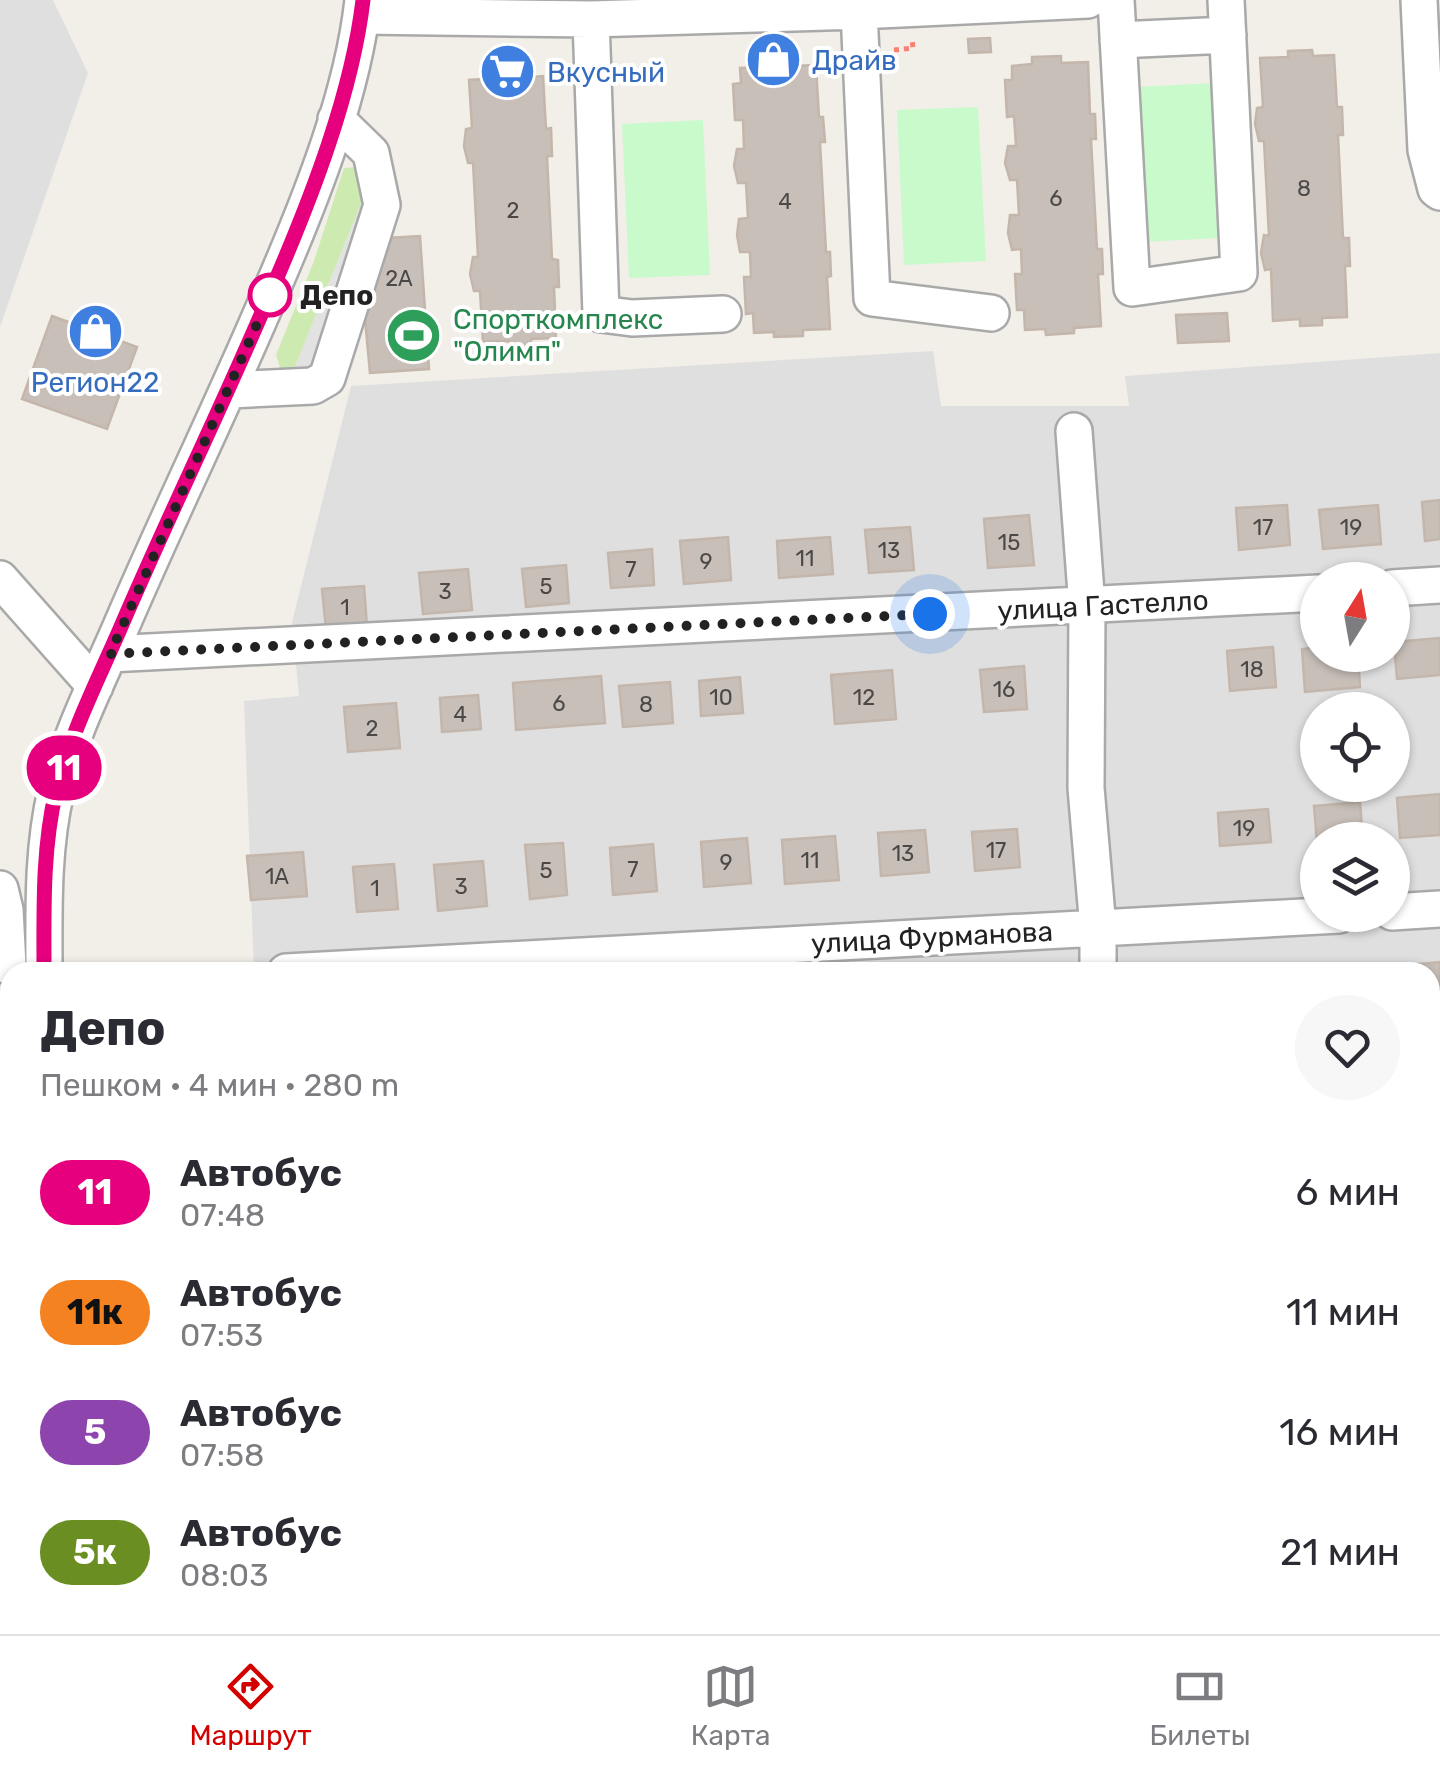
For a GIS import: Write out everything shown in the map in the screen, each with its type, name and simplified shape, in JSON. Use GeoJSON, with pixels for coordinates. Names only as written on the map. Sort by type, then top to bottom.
{"type":"FeatureCollection","features":[{"type":"Feature","properties":{"kind":"street"},"geometry":{"type":"LineString","coordinates":[[44,962],[47,845],[56,790],[95,686],[170,512],[230,390],[303,216],[336,119],[362,8],[592,19],[1088,0]]}},
{"type":"Feature","properties":{"kind":"street"},"geometry":{"type":"LineString","coordinates":[[1116,0],[1118,40],[1132,288],[1239,272],[1227,18],[1118,40]]}},
{"type":"Feature","properties":{"kind":"street"},"geometry":{"type":"LineString","coordinates":[[1419,0],[1426,150],[1440,192]]}},
{"type":"Feature","properties":{"kind":"street"},"geometry":{"type":"LineString","coordinates":[[859,11],[872,298],[991,313]]}},
{"type":"Feature","properties":{"kind":"street"},"geometry":{"type":"LineString","coordinates":[[592,19],[601,314],[632,318],[723,314]]}},
{"type":"Feature","properties":{"kind":"street"},"geometry":{"type":"LineString","coordinates":[[230,390],[314,386],[326,378],[382,205],[372,153],[336,119]]}},
{"type":"Feature","properties":{"kind":"street"},"geometry":{"type":"LineString","coordinates":[[1074,431],[1086,607],[1086,788],[1098,962]]}},
{"type":"Feature","properties":{"kind":"street"},"geometry":{"type":"LineString","coordinates":[[0,578],[95,686]]}},
{"type":"Feature","properties":{"kind":"street"},"geometry":{"type":"LineString","coordinates":[[1410,587],[1440,586]]}},
{"type":"Feature","properties":{"kind":"street","name":"улица Гастелло"},"geometry":{"type":"LineString","coordinates":[[110,654],[1300,594]]}},
{"type":"Feature","properties":{"kind":"street"},"geometry":{"type":"LineString","coordinates":[[0,889],[8,962]]}},
{"type":"Feature","properties":{"kind":"street"},"geometry":{"type":"LineString","coordinates":[[1410,911],[1440,910]]}},
{"type":"Feature","properties":{"kind":"street","name":"улица Фурманова"},"geometry":{"type":"LineString","coordinates":[[471,962],[1300,917]]}},
{"type":"Feature","properties":{"kind":"shaded area"},"geometry":{"type":"Polygon","coordinates":[[[0,0],[53,0],[88,73],[0,327],[0,0]]]}},
{"type":"Feature","properties":{"kind":"shaded area"},"geometry":{"type":"Polygon","coordinates":[[[367,189],[335,382],[295,367],[367,189]]]}},
{"type":"Feature","properties":{"kind":"shaded area"},"geometry":{"type":"Polygon","coordinates":[[[933,351],[941,406],[1129,406],[1125,376],[1440,353],[1440,962],[254,962],[244,701],[299,696],[292,622],[351,386],[933,351]]]}},
{"type":"Feature","properties":{"kind":"green space"},"geometry":{"type":"Polygon","coordinates":[[[1215,83],[1222,238],[1141,242],[1134,87],[1215,83]]]}},
{"type":"Feature","properties":{"kind":"green space"},"geometry":{"type":"Polygon","coordinates":[[[978,107],[986,261],[904,265],[897,110],[978,107]]]}},
{"type":"Feature","properties":{"kind":"green space"},"geometry":{"type":"Polygon","coordinates":[[[703,120],[710,275],[629,278],[622,124],[703,120]]]}},
{"type":"Feature","properties":{"kind":"green space"},"geometry":{"type":"Polygon","coordinates":[[[358,167],[367,189],[295,367],[282,374],[276,355],[314,261],[344,168],[358,167]]]}},
{"type":"Feature","properties":{"kind":"building"},"geometry":{"type":"Polygon","coordinates":[[[990,38],[991,52],[969,53],[968,39],[990,38]]]}},
{"type":"Feature","properties":{"kind":"building"},"geometry":{"type":"Polygon","coordinates":[[[1312,50],[1313,56],[1334,55],[1337,107],[1342,107],[1343,135],[1338,135],[1343,238],[1349,238],[1350,266],[1345,266],[1347,317],[1322,318],[1322,325],[1300,326],[1300,319],[1273,321],[1271,269],[1265,270],[1261,253],[1264,235],[1269,236],[1264,141],[1259,141],[1255,124],[1257,108],[1263,107],[1260,58],[1288,57],[1288,51],[1312,50]]]}},
{"type":"Feature","properties":{"kind":"building"},"geometry":{"type":"Polygon","coordinates":[[[1061,56],[1061,63],[1088,62],[1090,114],[1095,114],[1096,139],[1091,139],[1097,249],[1102,249],[1103,274],[1098,274],[1101,326],[1046,335],[1045,329],[1025,330],[1024,310],[1017,310],[1015,274],[1022,274],[1021,249],[1012,250],[1008,233],[1010,215],[1019,215],[1017,180],[1010,180],[1005,163],[1008,146],[1016,146],[1014,116],[1007,117],[1005,80],[1012,80],[1012,66],[1032,64],[1032,57],[1061,56]]]}},
{"type":"Feature","properties":{"kind":"building"},"geometry":{"type":"Polygon","coordinates":[[[789,59],[790,66],[816,65],[819,117],[823,117],[825,142],[820,142],[826,252],[830,252],[830,329],[803,330],[803,336],[774,337],[774,332],[754,333],[753,313],[746,314],[744,277],[751,277],[750,252],[740,252],[737,235],[739,219],[748,218],[746,183],[738,183],[734,166],[737,149],[744,149],[743,120],[735,120],[733,84],[741,83],[740,68],[761,67],[760,60],[789,59]]]}},
{"type":"Feature","properties":{"kind":"building"},"geometry":{"type":"Polygon","coordinates":[[[521,71],[521,78],[543,76],[546,129],[551,128],[552,156],[547,156],[552,259],[558,260],[559,287],[554,287],[556,338],[531,339],[531,347],[509,347],[509,341],[483,342],[480,291],[474,291],[470,274],[473,257],[478,257],[473,163],[468,163],[464,146],[466,129],[472,128],[469,80],[497,78],[497,72],[521,71]]]}},
{"type":"Feature","properties":{"kind":"building"},"geometry":{"type":"Polygon","coordinates":[[[420,236],[429,369],[370,373],[365,319],[387,238],[420,236]]]}},
{"type":"Feature","properties":{"kind":"building"},"geometry":{"type":"Polygon","coordinates":[[[1227,313],[1229,341],[1178,343],[1176,315],[1227,313]]]}},
{"type":"Feature","properties":{"kind":"building"},"geometry":{"type":"Polygon","coordinates":[[[52,316],[137,347],[107,429],[22,399],[52,316]]]}},
{"type":"Feature","properties":{"kind":"building"},"geometry":{"type":"Polygon","coordinates":[[[1440,500],[1440,539],[1425,541],[1422,502],[1440,500]]]}},
{"type":"Feature","properties":{"kind":"building"},"geometry":{"type":"Polygon","coordinates":[[[1287,505],[1290,545],[1239,550],[1236,508],[1287,505]]]}},
{"type":"Feature","properties":{"kind":"building"},"geometry":{"type":"Polygon","coordinates":[[[1378,505],[1381,544],[1323,549],[1319,510],[1378,505]]]}},
{"type":"Feature","properties":{"kind":"building"},"geometry":{"type":"Polygon","coordinates":[[[1029,515],[1034,565],[988,568],[984,519],[1029,515]]]}},
{"type":"Feature","properties":{"kind":"building"},"geometry":{"type":"Polygon","coordinates":[[[910,527],[914,570],[869,573],[865,530],[910,527]]]}},
{"type":"Feature","properties":{"kind":"building"},"geometry":{"type":"Polygon","coordinates":[[[728,537],[731,580],[684,584],[680,541],[728,537]]]}},
{"type":"Feature","properties":{"kind":"building"},"geometry":{"type":"Polygon","coordinates":[[[830,537],[833,574],[779,578],[777,541],[830,537]]]}},
{"type":"Feature","properties":{"kind":"building"},"geometry":{"type":"Polygon","coordinates":[[[652,549],[654,585],[611,588],[608,553],[652,549]]]}},
{"type":"Feature","properties":{"kind":"building"},"geometry":{"type":"Polygon","coordinates":[[[566,565],[569,603],[526,607],[522,569],[566,565]]]}},
{"type":"Feature","properties":{"kind":"building"},"geometry":{"type":"Polygon","coordinates":[[[468,569],[472,610],[423,614],[419,573],[468,569]]]}},
{"type":"Feature","properties":{"kind":"building"},"geometry":{"type":"Polygon","coordinates":[[[364,586],[367,626],[326,629],[322,589],[364,586]]]}},
{"type":"Feature","properties":{"kind":"building"},"geometry":{"type":"Polygon","coordinates":[[[1440,638],[1440,675],[1397,679],[1396,672],[1410,672],[1410,641],[1440,638]]]}},
{"type":"Feature","properties":{"kind":"building"},"geometry":{"type":"Polygon","coordinates":[[[1273,647],[1276,687],[1230,691],[1227,651],[1273,647]]]}},
{"type":"Feature","properties":{"kind":"building"},"geometry":{"type":"Polygon","coordinates":[[[1024,666],[1027,709],[984,712],[980,670],[1024,666]]]}},
{"type":"Feature","properties":{"kind":"building"},"geometry":{"type":"Polygon","coordinates":[[[892,670],[896,719],[835,724],[831,675],[892,670]]]}},
{"type":"Feature","properties":{"kind":"building"},"geometry":{"type":"Polygon","coordinates":[[[1304,672],[1359,672],[1360,687],[1305,692],[1304,672]]]}},
{"type":"Feature","properties":{"kind":"building"},"geometry":{"type":"Polygon","coordinates":[[[601,676],[605,723],[516,730],[513,683],[601,676]]]}},
{"type":"Feature","properties":{"kind":"building"},"geometry":{"type":"Polygon","coordinates":[[[740,677],[743,713],[701,716],[699,681],[740,677]]]}},
{"type":"Feature","properties":{"kind":"building"},"geometry":{"type":"Polygon","coordinates":[[[670,682],[673,723],[623,727],[619,686],[670,682]]]}},
{"type":"Feature","properties":{"kind":"building"},"geometry":{"type":"Polygon","coordinates":[[[478,695],[481,729],[442,732],[440,698],[478,695]]]}},
{"type":"Feature","properties":{"kind":"building"},"geometry":{"type":"Polygon","coordinates":[[[396,703],[400,748],[348,752],[344,707],[396,703]]]}},
{"type":"Feature","properties":{"kind":"building"},"geometry":{"type":"Polygon","coordinates":[[[1440,794],[1440,835],[1410,837],[1410,822],[1399,822],[1397,802],[1410,802],[1410,797],[1440,794]]]}},
{"type":"Feature","properties":{"kind":"building"},"geometry":{"type":"Polygon","coordinates":[[[1360,802],[1362,822],[1315,822],[1314,806],[1360,802]]]}},
{"type":"Feature","properties":{"kind":"building"},"geometry":{"type":"Polygon","coordinates":[[[1268,809],[1271,842],[1220,846],[1218,813],[1268,809]]]}},
{"type":"Feature","properties":{"kind":"building"},"geometry":{"type":"Polygon","coordinates":[[[1017,829],[1020,867],[975,871],[972,832],[1017,829]]]}},
{"type":"Feature","properties":{"kind":"building"},"geometry":{"type":"Polygon","coordinates":[[[925,830],[929,872],[881,876],[878,833],[925,830]]]}},
{"type":"Feature","properties":{"kind":"building"},"geometry":{"type":"Polygon","coordinates":[[[835,836],[839,880],[785,884],[782,840],[835,836]]]}},
{"type":"Feature","properties":{"kind":"building"},"geometry":{"type":"Polygon","coordinates":[[[747,838],[751,883],[704,887],[701,842],[747,838]]]}},
{"type":"Feature","properties":{"kind":"building"},"geometry":{"type":"Polygon","coordinates":[[[563,843],[567,895],[530,899],[525,845],[563,843]]]}},
{"type":"Feature","properties":{"kind":"building"},"geometry":{"type":"Polygon","coordinates":[[[653,844],[657,891],[613,895],[610,848],[653,844]]]}},
{"type":"Feature","properties":{"kind":"building"},"geometry":{"type":"Polygon","coordinates":[[[303,852],[307,896],[251,900],[247,856],[303,852]]]}},
{"type":"Feature","properties":{"kind":"building"},"geometry":{"type":"Polygon","coordinates":[[[483,861],[487,906],[438,911],[434,865],[483,861]]]}},
{"type":"Feature","properties":{"kind":"building"},"geometry":{"type":"Polygon","coordinates":[[[394,864],[398,909],[357,912],[353,867],[394,864]]]}},
{"type":"Feature","properties":{"kind":"bus line","name":"11"},"geometry":{"type":"LineString","coordinates":[[44,962],[47,845],[56,790],[74,736],[170,512],[230,390],[303,216],[336,119],[363,0]]}},
{"type":"Feature","properties":{"kind":"place","name":"Драйв"},"geometry":{"type":"Point","coordinates":[773,60]}},
{"type":"Feature","properties":{"kind":"place","name":"Вкусный"},"geometry":{"type":"Point","coordinates":[508,72]}},
{"type":"Feature","properties":{"kind":"place","name":"Депо"},"geometry":{"type":"Point","coordinates":[270,295]}},
{"type":"Feature","properties":{"kind":"place","name":"Регион22"},"geometry":{"type":"Point","coordinates":[95,331]}},
{"type":"Feature","properties":{"kind":"place","name":"Спорткомплекс \"Олимп\""},"geometry":{"type":"Point","coordinates":[414,335]}},
{"type":"Feature","properties":{"kind":"route"},"geometry":{"type":"LineString","coordinates":[[270,295],[274,286],[110,654],[930,614]]}}]}
